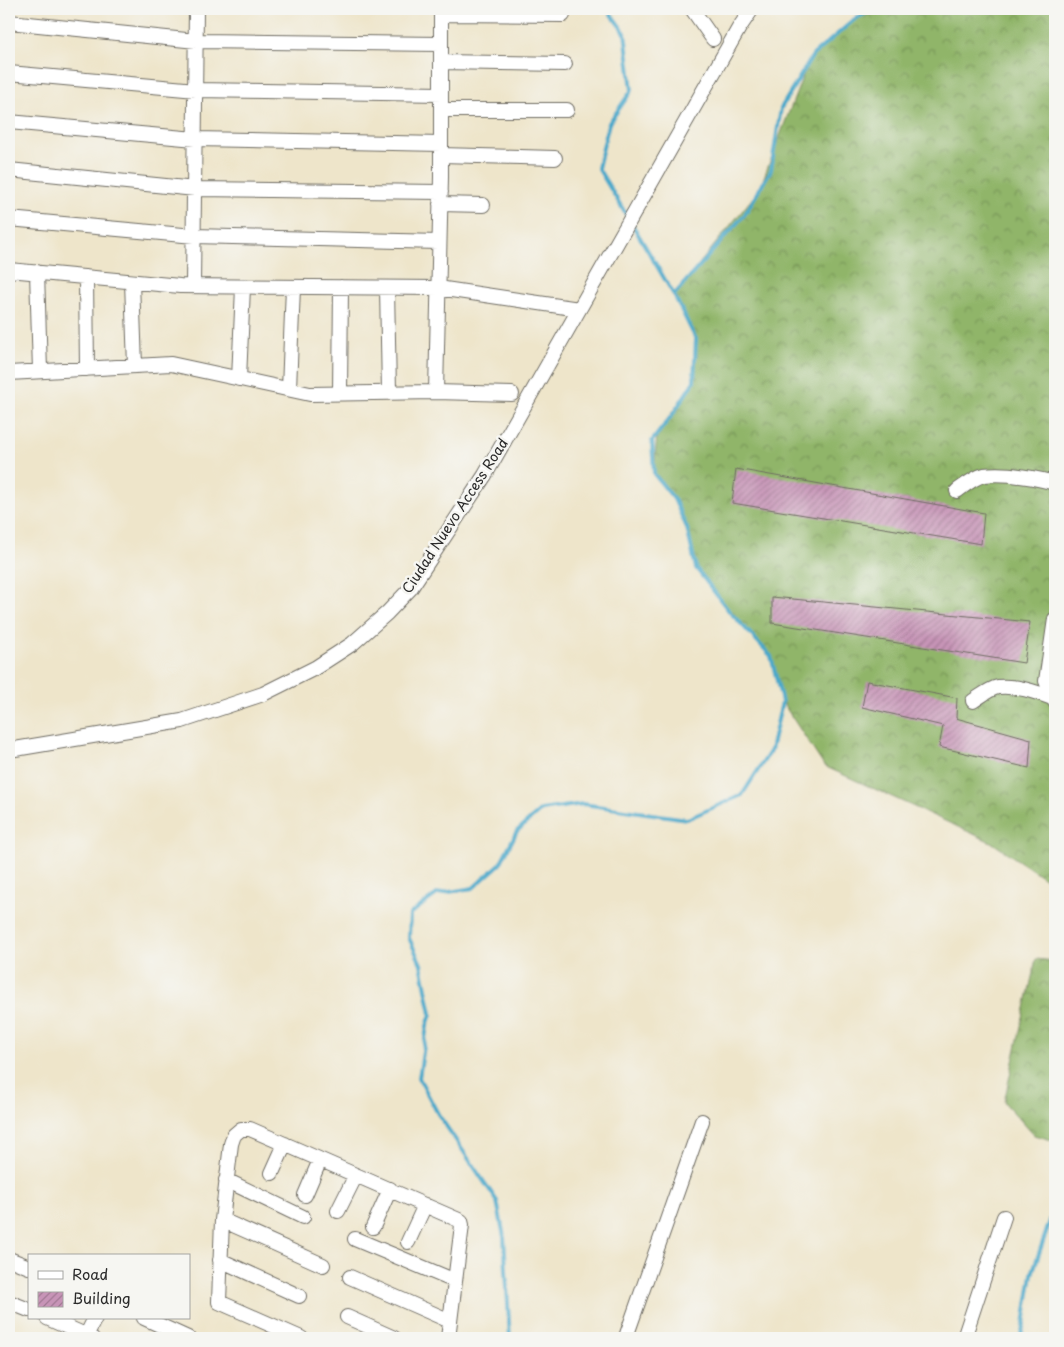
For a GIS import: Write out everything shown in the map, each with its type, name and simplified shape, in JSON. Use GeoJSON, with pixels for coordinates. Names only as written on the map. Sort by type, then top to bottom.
{"type":"FeatureCollection","features":[{"type":"Feature","properties":{"kind":"street"},"geometry":{"type":"LineString","coordinates":[[193,286],[196,9]]}},
{"type":"Feature","properties":{"kind":"street"},"geometry":{"type":"LineString","coordinates":[[692,9],[713,38]]}},
{"type":"Feature","properties":{"kind":"street","name":"Ciudad Nuevo Access Road"},"geometry":{"type":"LineString","coordinates":[[9,750],[182,722],[262,694],[315,668],[352,644],[410,589],[485,475],[739,28],[752,9]]}},
{"type":"Feature","properties":{"kind":"street"},"geometry":{"type":"LineString","coordinates":[[436,392],[441,198],[441,12],[563,14]]}},
{"type":"Feature","properties":{"kind":"street"},"geometry":{"type":"LineString","coordinates":[[9,22],[196,41],[441,44]]}},
{"type":"Feature","properties":{"kind":"street"},"geometry":{"type":"LineString","coordinates":[[441,62],[566,64]]}},
{"type":"Feature","properties":{"kind":"street"},"geometry":{"type":"LineString","coordinates":[[9,72],[196,90],[441,94]]}},
{"type":"Feature","properties":{"kind":"street"},"geometry":{"type":"LineString","coordinates":[[441,110],[567,110]]}},
{"type":"Feature","properties":{"kind":"street"},"geometry":{"type":"LineString","coordinates":[[9,122],[195,139],[441,149],[555,158]]}},
{"type":"Feature","properties":{"kind":"street"},"geometry":{"type":"LineString","coordinates":[[9,170],[195,189],[441,198],[483,205]]}},
{"type":"Feature","properties":{"kind":"street"},"geometry":{"type":"LineString","coordinates":[[9,219],[194,236],[439,242]]}},
{"type":"Feature","properties":{"kind":"street"},"geometry":{"type":"LineString","coordinates":[[9,270],[193,286],[438,288],[580,309]]}},
{"type":"Feature","properties":{"kind":"street"},"geometry":{"type":"LineString","coordinates":[[37,272],[40,371]]}},
{"type":"Feature","properties":{"kind":"street"},"geometry":{"type":"LineString","coordinates":[[86,277],[86,369]]}},
{"type":"Feature","properties":{"kind":"street"},"geometry":{"type":"LineString","coordinates":[[132,282],[136,366]]}},
{"type":"Feature","properties":{"kind":"street"},"geometry":{"type":"LineString","coordinates":[[239,379],[243,287]]}},
{"type":"Feature","properties":{"kind":"street"},"geometry":{"type":"LineString","coordinates":[[289,389],[293,287]]}},
{"type":"Feature","properties":{"kind":"street"},"geometry":{"type":"LineString","coordinates":[[340,393],[341,287]]}},
{"type":"Feature","properties":{"kind":"street"},"geometry":{"type":"LineString","coordinates":[[387,288],[389,392]]}},
{"type":"Feature","properties":{"kind":"street"},"geometry":{"type":"LineString","coordinates":[[9,373],[172,364],[310,394],[389,392],[512,394]]}},
{"type":"Feature","properties":{"kind":"street"},"geometry":{"type":"LineString","coordinates":[[957,491],[967,483],[984,475],[1005,475],[1055,482]]}},
{"type":"Feature","properties":{"kind":"street"},"geometry":{"type":"LineString","coordinates":[[1054,700],[1046,682],[1055,619]]}},
{"type":"Feature","properties":{"kind":"street"},"geometry":{"type":"LineString","coordinates":[[973,701],[997,688],[1014,688],[1036,692],[1054,700]]}},
{"type":"Feature","properties":{"kind":"street"},"geometry":{"type":"LineString","coordinates":[[628,1338],[627,1334],[702,1121]]}},
{"type":"Feature","properties":{"kind":"street"},"geometry":{"type":"LineString","coordinates":[[301,1338],[219,1302],[222,1220],[226,1180],[232,1139],[241,1129],[250,1129],[461,1221],[448,1338]]}},
{"type":"Feature","properties":{"kind":"street"},"geometry":{"type":"LineString","coordinates":[[272,1173],[285,1144]]}},
{"type":"Feature","properties":{"kind":"street"},"geometry":{"type":"LineString","coordinates":[[304,1195],[320,1160]]}},
{"type":"Feature","properties":{"kind":"street"},"geometry":{"type":"LineString","coordinates":[[338,1211],[356,1175]]}},
{"type":"Feature","properties":{"kind":"street"},"geometry":{"type":"LineString","coordinates":[[226,1180],[303,1217]]}},
{"type":"Feature","properties":{"kind":"street"},"geometry":{"type":"LineString","coordinates":[[373,1227],[390,1189]]}},
{"type":"Feature","properties":{"kind":"street"},"geometry":{"type":"LineString","coordinates":[[408,1242],[426,1205]]}},
{"type":"Feature","properties":{"kind":"street"},"geometry":{"type":"LineString","coordinates":[[964,1338],[1004,1217]]}},
{"type":"Feature","properties":{"kind":"street"},"geometry":{"type":"LineString","coordinates":[[222,1220],[323,1265]]}},
{"type":"Feature","properties":{"kind":"street"},"geometry":{"type":"LineString","coordinates":[[355,1239],[455,1281]]}},
{"type":"Feature","properties":{"kind":"street"},"geometry":{"type":"LineString","coordinates":[[9,1259],[28,1267]]}},
{"type":"Feature","properties":{"kind":"street"},"geometry":{"type":"LineString","coordinates":[[220,1260],[299,1296]]}},
{"type":"Feature","properties":{"kind":"street"},"geometry":{"type":"LineString","coordinates":[[350,1277],[450,1321]]}},
{"type":"Feature","properties":{"kind":"street"},"geometry":{"type":"LineString","coordinates":[[9,1302],[28,1310]]}},
{"type":"Feature","properties":{"kind":"street"},"geometry":{"type":"LineString","coordinates":[[347,1317],[394,1338]]}},
{"type":"Feature","properties":{"kind":"street"},"geometry":{"type":"LineString","coordinates":[[50,1320],[88,1337],[94,1320]]}},
{"type":"Feature","properties":{"kind":"street"},"geometry":{"type":"LineString","coordinates":[[148,1320],[188,1338]]}},
{"type":"Feature","properties":{"kind":"green space"},"geometry":{"type":"Polygon","coordinates":[[[874,9],[1055,9],[1055,885],[991,842],[824,766],[782,702],[771,656],[730,612],[695,565],[686,527],[674,499],[654,474],[657,434],[694,381],[696,339],[674,295],[759,190],[809,60],[855,19],[874,9]]]}},
{"type":"Feature","properties":{"kind":"green space"},"geometry":{"type":"Polygon","coordinates":[[[1036,959],[1055,961],[1055,1141],[1034,1135],[1004,1102],[1036,959]]]}},
{"type":"Feature","properties":{"kind":"building"},"geometry":{"type":"Polygon","coordinates":[[[736,469],[984,513],[981,544],[732,503],[736,469]]]}},
{"type":"Feature","properties":{"kind":"building"},"geometry":{"type":"Polygon","coordinates":[[[772,597],[1030,622],[1024,663],[772,623],[772,597]]]}},
{"type":"Feature","properties":{"kind":"building"},"geometry":{"type":"Polygon","coordinates":[[[867,681],[957,698],[956,718],[1031,739],[1029,768],[939,747],[943,726],[862,707],[867,681]]]}},
{"type":"Feature","properties":{"kind":"waterway"},"geometry":{"type":"LineString","coordinates":[[607,9],[625,33],[632,90],[609,123],[598,168],[627,216]]}},
{"type":"Feature","properties":{"kind":"waterway"},"geometry":{"type":"LineString","coordinates":[[674,295],[745,214],[771,170],[781,108],[813,55],[855,19],[874,9]]}},
{"type":"Feature","properties":{"kind":"waterway"},"geometry":{"type":"LineString","coordinates":[[510,1338],[504,1237],[497,1201],[438,1114],[419,1078],[427,1026],[431,1014],[421,964],[409,938],[410,914],[437,894],[473,888],[500,864],[517,831],[541,810],[583,804],[687,819],[742,795],[771,750],[782,702],[771,656],[729,611],[696,568],[687,528],[674,499],[654,474],[652,441],[673,414],[694,381],[696,339],[674,295],[632,224]]}},
{"type":"Feature","properties":{"kind":"waterway"},"geometry":{"type":"LineString","coordinates":[[1020,1338],[1032,1274],[1055,1206]]}}]}
